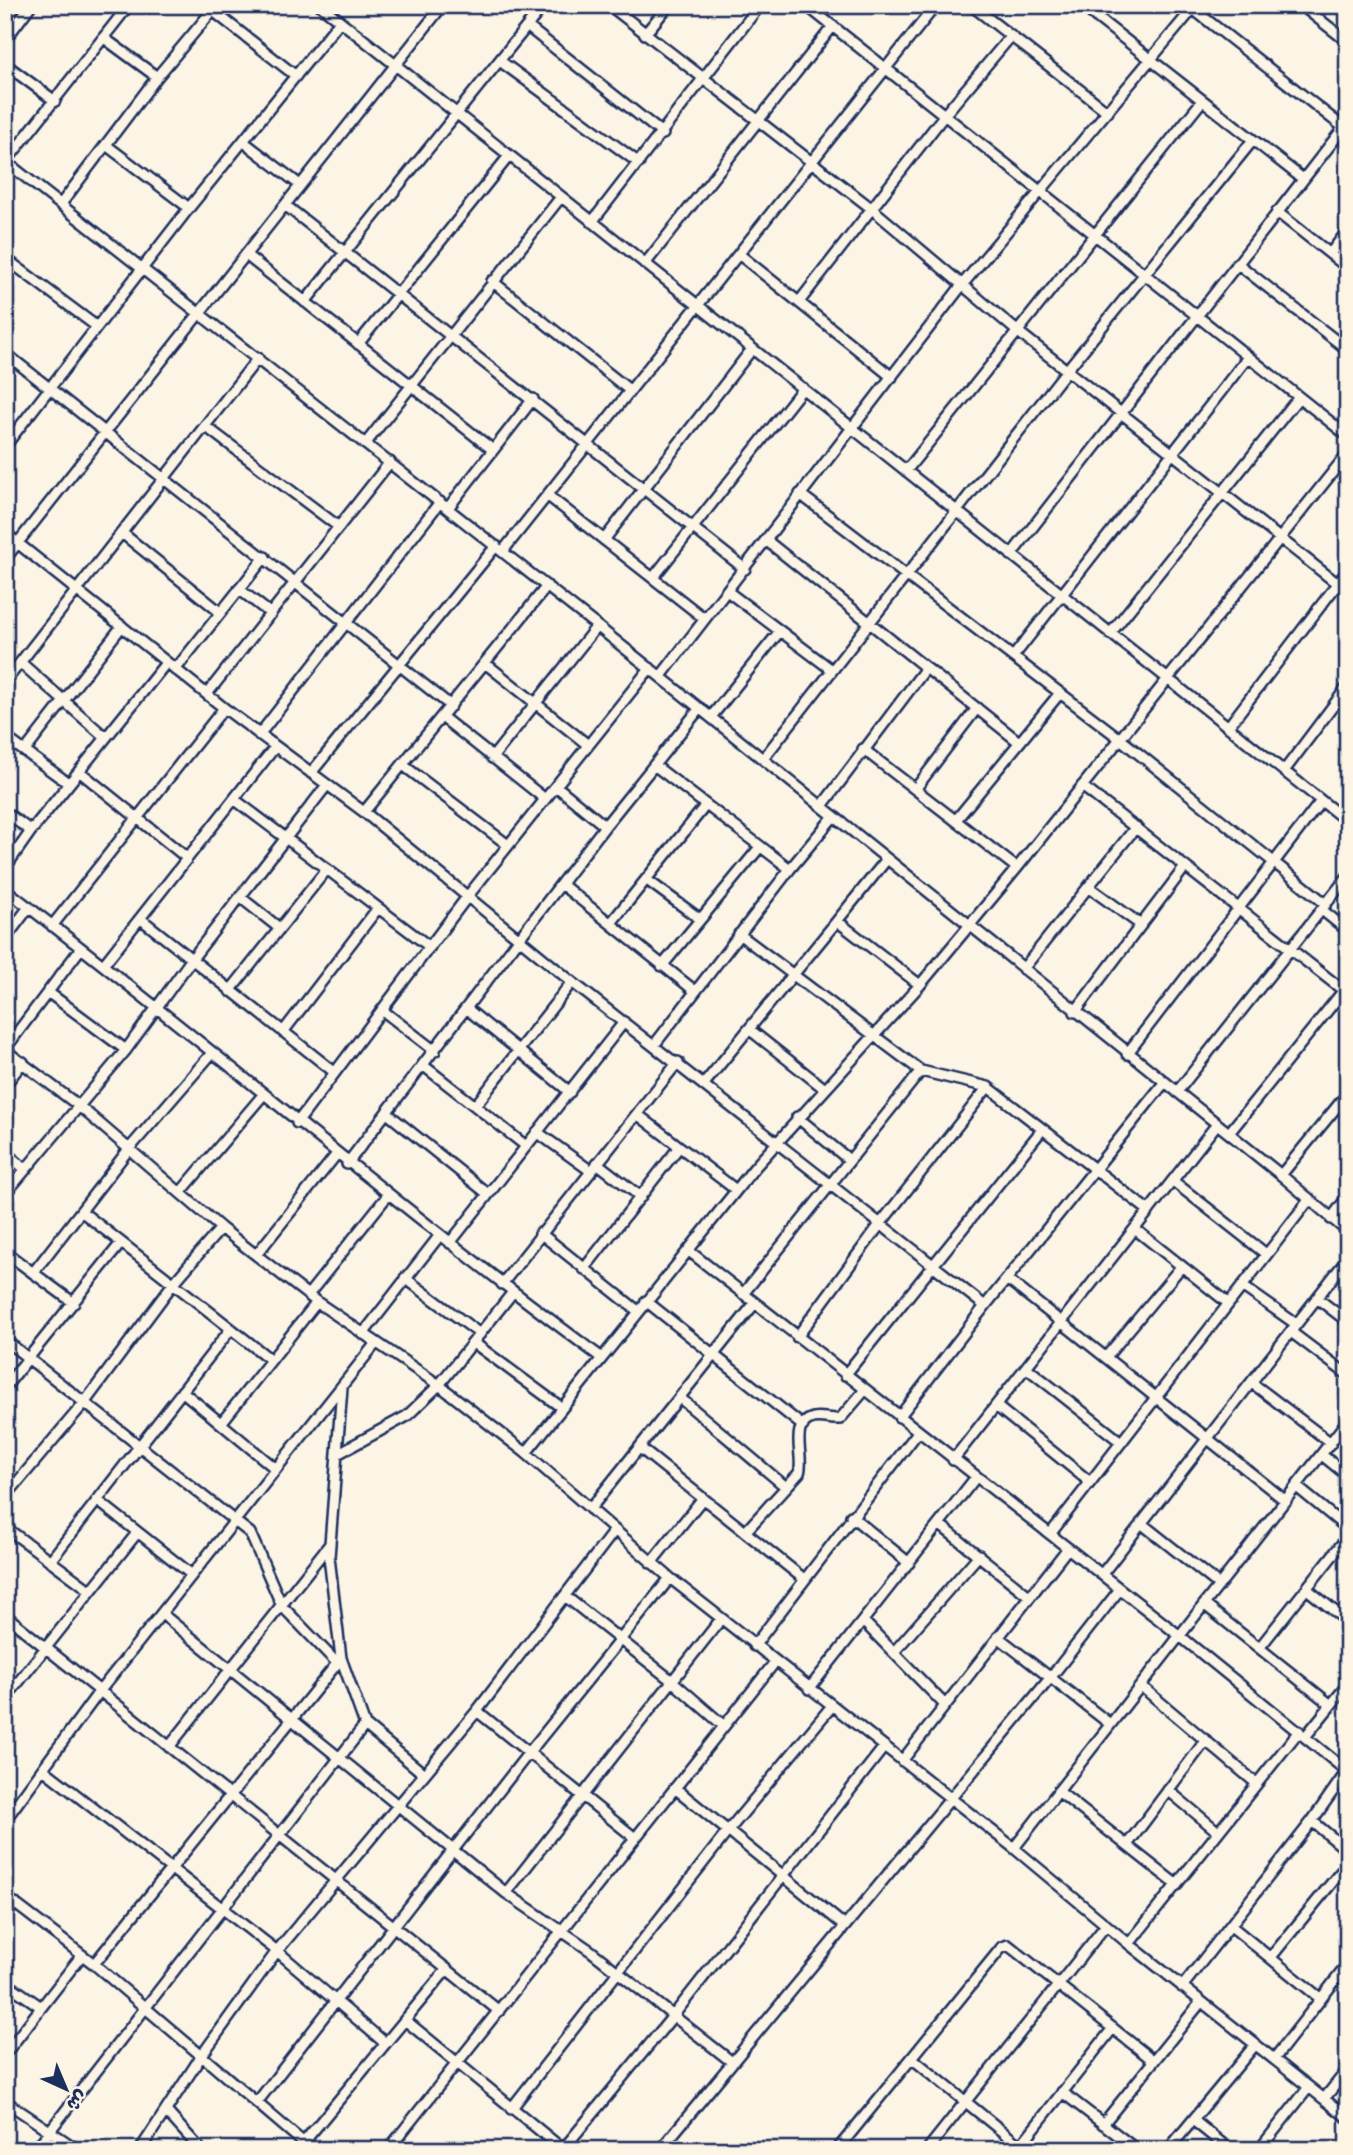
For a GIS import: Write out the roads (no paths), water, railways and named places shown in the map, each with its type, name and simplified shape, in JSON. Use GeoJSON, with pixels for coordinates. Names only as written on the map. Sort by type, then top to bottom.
{"type":"FeatureCollection","features":[{"type":"Feature","properties":{"kind":"street"},"geometry":{"type":"LineString","coordinates":[[5,40],[31,5]]}},
{"type":"Feature","properties":{"kind":"street"},"geometry":{"type":"LineString","coordinates":[[129,5],[6,162],[661,676],[1075,1012],[1281,1175],[1348,1232]]}},
{"type":"Feature","properties":{"kind":"street"},"geometry":{"type":"LineString","coordinates":[[320,5],[1344,819],[1348,807]]}},
{"type":"Feature","properties":{"kind":"street"},"geometry":{"type":"LineString","coordinates":[[5,559],[443,5]]}},
{"type":"Feature","properties":{"kind":"street"},"geometry":{"type":"LineString","coordinates":[[305,302],[544,5]]}},
{"type":"Feature","properties":{"kind":"street"},"geometry":{"type":"LineString","coordinates":[[609,5],[871,208],[1017,331],[1348,592]]}},
{"type":"Feature","properties":{"kind":"street"},"geometry":{"type":"LineString","coordinates":[[645,34],[669,5]]}},
{"type":"Feature","properties":{"kind":"street"},"geometry":{"type":"LineString","coordinates":[[592,222],[663,134],[703,77],[760,5]]}},
{"type":"Feature","properties":{"kind":"street"},"geometry":{"type":"LineString","coordinates":[[806,5],[946,113],[1195,316],[1348,436]]}},
{"type":"Feature","properties":{"kind":"street"},"geometry":{"type":"LineString","coordinates":[[311,773],[400,664],[547,495],[628,389],[699,307],[936,5]]}},
{"type":"Feature","properties":{"kind":"street"},"geometry":{"type":"LineString","coordinates":[[971,5],[1108,112]]}},
{"type":"Feature","properties":{"kind":"street"},"geometry":{"type":"LineString","coordinates":[[1081,5],[1303,179]]}},
{"type":"Feature","properties":{"kind":"street"},"geometry":{"type":"LineString","coordinates":[[1096,17],[1106,5]]}},
{"type":"Feature","properties":{"kind":"street"},"geometry":{"type":"LineString","coordinates":[[1301,5],[1348,42]]}},
{"type":"Feature","properties":{"kind":"street"},"geometry":{"type":"LineString","coordinates":[[661,676],[767,541],[800,494],[854,429],[962,285],[1195,7],[1345,125],[1011,555]]}},
{"type":"Feature","properties":{"kind":"street"},"geometry":{"type":"LineString","coordinates":[[61,204],[157,77],[214,8],[296,76]]}},
{"type":"Feature","properties":{"kind":"street"},"geometry":{"type":"LineString","coordinates":[[6,445],[96,326],[340,21]]}},
{"type":"Feature","properties":{"kind":"street"},"geometry":{"type":"LineString","coordinates":[[645,264],[757,118],[832,26]]}},
{"type":"Feature","properties":{"kind":"street"},"geometry":{"type":"LineString","coordinates":[[528,27],[663,134]]}},
{"type":"Feature","properties":{"kind":"street"},"geometry":{"type":"LineString","coordinates":[[799,302],[946,113],[1011,36]]}},
{"type":"Feature","properties":{"kind":"street"},"geometry":{"type":"LineString","coordinates":[[104,38],[157,77]]}},
{"type":"Feature","properties":{"kind":"street"},"geometry":{"type":"LineString","coordinates":[[500,61],[639,163]]}},
{"type":"Feature","properties":{"kind":"street"},"geometry":{"type":"LineString","coordinates":[[5,64],[55,101]]}},
{"type":"Feature","properties":{"kind":"street"},"geometry":{"type":"LineString","coordinates":[[906,471],[1202,101]]}},
{"type":"Feature","properties":{"kind":"street"},"geometry":{"type":"LineString","coordinates":[[763,759],[1067,370],[1252,140]]}},
{"type":"Feature","properties":{"kind":"street"},"geometry":{"type":"LineString","coordinates":[[244,142],[300,185]]}},
{"type":"Feature","properties":{"kind":"street"},"geometry":{"type":"LineString","coordinates":[[106,145],[189,208]]}},
{"type":"Feature","properties":{"kind":"street"},"geometry":{"type":"LineString","coordinates":[[358,344],[509,156]]}},
{"type":"Feature","properties":{"kind":"street"},"geometry":{"type":"LineString","coordinates":[[366,443],[561,197]]}},
{"type":"Feature","properties":{"kind":"street"},"geometry":{"type":"LineString","coordinates":[[285,205],[745,569]]}},
{"type":"Feature","properties":{"kind":"street"},"geometry":{"type":"LineString","coordinates":[[1277,212],[1348,268]]}},
{"type":"Feature","properties":{"kind":"street"},"geometry":{"type":"LineString","coordinates":[[1330,254],[1348,230]]}},
{"type":"Feature","properties":{"kind":"street"},"geometry":{"type":"LineString","coordinates":[[246,255],[493,450]]}},
{"type":"Feature","properties":{"kind":"street"},"geometry":{"type":"LineString","coordinates":[[740,255],[892,377]]}},
{"type":"Feature","properties":{"kind":"street"},"geometry":{"type":"LineString","coordinates":[[7,262],[96,326]]}},
{"type":"Feature","properties":{"kind":"street"},"geometry":{"type":"LineString","coordinates":[[1238,264],[1348,350]]}},
{"type":"Feature","properties":{"kind":"street"},"geometry":{"type":"LineString","coordinates":[[492,281],[628,389]]}},
{"type":"Feature","properties":{"kind":"street"},"geometry":{"type":"LineString","coordinates":[[604,540],[752,349]]}},
{"type":"Feature","properties":{"kind":"street"},"geometry":{"type":"LineString","coordinates":[[5,353],[451,706]]}},
{"type":"Feature","properties":{"kind":"street"},"geometry":{"type":"LineString","coordinates":[[1013,657],[1248,357]]}},
{"type":"Feature","properties":{"kind":"street"},"geometry":{"type":"LineString","coordinates":[[5,682],[258,358]]}},
{"type":"Feature","properties":{"kind":"street"},"geometry":{"type":"LineString","coordinates":[[653,578],[803,388]]}},
{"type":"Feature","properties":{"kind":"street"},"geometry":{"type":"LineString","coordinates":[[1111,634],[1299,397]]}},
{"type":"Feature","properties":{"kind":"street"},"geometry":{"type":"LineString","coordinates":[[260,735],[346,623],[533,399]]}},
{"type":"Feature","properties":{"kind":"street"},"geometry":{"type":"LineString","coordinates":[[205,426],[339,527]]}},
{"type":"Feature","properties":{"kind":"street"},"geometry":{"type":"LineString","coordinates":[[526,1453],[797,1117],[920,985],[970,926],[1348,453]]}},
{"type":"Feature","properties":{"kind":"street"},"geometry":{"type":"LineString","coordinates":[[207,694],[390,462]]}},
{"type":"Feature","properties":{"kind":"street"},"geometry":{"type":"LineString","coordinates":[[800,494],[1119,738],[1273,862],[1348,931]]}},
{"type":"Feature","properties":{"kind":"street"},"geometry":{"type":"LineString","coordinates":[[547,495],[705,619]]}},
{"type":"Feature","properties":{"kind":"street"},"geometry":{"type":"LineString","coordinates":[[5,533],[175,670],[364,812],[572,982],[934,1263],[985,1306]]}},
{"type":"Feature","properties":{"kind":"street"},"geometry":{"type":"LineString","coordinates":[[122,533],[220,612]]}},
{"type":"Feature","properties":{"kind":"street"},"geometry":{"type":"LineString","coordinates":[[767,541],[1019,742]]}},
{"type":"Feature","properties":{"kind":"street"},"geometry":{"type":"LineString","coordinates":[[175,670],[265,557]]}},
{"type":"Feature","properties":{"kind":"street"},"geometry":{"type":"LineString","coordinates":[[1227,727],[1348,570]]}},
{"type":"Feature","properties":{"kind":"street"},"geometry":{"type":"LineString","coordinates":[[364,812],[547,586]]}},
{"type":"Feature","properties":{"kind":"street"},"geometry":{"type":"LineString","coordinates":[[239,589],[271,614]]}},
{"type":"Feature","properties":{"kind":"street"},"geometry":{"type":"LineString","coordinates":[[727,591],[832,670]]}},
{"type":"Feature","properties":{"kind":"street"},"geometry":{"type":"LineString","coordinates":[[25,751],[122,626]]}},
{"type":"Feature","properties":{"kind":"street"},"geometry":{"type":"LineString","coordinates":[[492,758],[597,626]]}},
{"type":"Feature","properties":{"kind":"street"},"geometry":{"type":"LineString","coordinates":[[711,717],[780,631]]}},
{"type":"Feature","properties":{"kind":"street"},"geometry":{"type":"LineString","coordinates":[[21,663],[105,737]]}},
{"type":"Feature","properties":{"kind":"street"},"geometry":{"type":"LineString","coordinates":[[5,868],[68,783],[166,663]]}},
{"type":"Feature","properties":{"kind":"street"},"geometry":{"type":"LineString","coordinates":[[485,663],[587,745]]}},
{"type":"Feature","properties":{"kind":"street"},"geometry":{"type":"LineString","coordinates":[[297,1123],[333,1071],[467,897],[650,668]]}},
{"type":"Feature","properties":{"kind":"street"},"geometry":{"type":"LineString","coordinates":[[822,806],[926,668]]}},
{"type":"Feature","properties":{"kind":"street"},"geometry":{"type":"LineString","coordinates":[[1284,771],[1348,686]]}},
{"type":"Feature","properties":{"kind":"street"},"geometry":{"type":"LineString","coordinates":[[956,820],[1059,693]]}},
{"type":"Feature","properties":{"kind":"street"},"geometry":{"type":"LineString","coordinates":[[52,926],[224,708]]}},
{"type":"Feature","properties":{"kind":"street"},"geometry":{"type":"LineString","coordinates":[[347,1164],[605,826],[700,708]]}},
{"type":"Feature","properties":{"kind":"street"},"geometry":{"type":"LineString","coordinates":[[916,788],[977,708]]}},
{"type":"Feature","properties":{"kind":"street"},"geometry":{"type":"LineString","coordinates":[[442,717],[545,799]]}},
{"type":"Feature","properties":{"kind":"street"},"geometry":{"type":"LineString","coordinates":[[5,737],[68,783]]}},
{"type":"Feature","properties":{"kind":"street"},"geometry":{"type":"LineString","coordinates":[[104,964],[275,747]]}},
{"type":"Feature","properties":{"kind":"street"},"geometry":{"type":"LineString","coordinates":[[863,749],[1017,868]]}},
{"type":"Feature","properties":{"kind":"street"},"geometry":{"type":"LineString","coordinates":[[403,765],[508,845]]}},
{"type":"Feature","properties":{"kind":"street"},"geometry":{"type":"LineString","coordinates":[[654,765],[790,869]]}},
{"type":"Feature","properties":{"kind":"street"},"geometry":{"type":"LineString","coordinates":[[79,771],[187,858]]}},
{"type":"Feature","properties":{"kind":"street"},"geometry":{"type":"LineString","coordinates":[[5,1194],[126,1050],[159,1008],[191,960],[327,785]]}},
{"type":"Feature","properties":{"kind":"street"},"geometry":{"type":"LineString","coordinates":[[556,786],[605,826]]}},
{"type":"Feature","properties":{"kind":"street"},"geometry":{"type":"LineString","coordinates":[[1082,786],[1346,990],[1229,1133]]}},
{"type":"Feature","properties":{"kind":"street"},"geometry":{"type":"LineString","coordinates":[[234,799],[430,947]]}},
{"type":"Feature","properties":{"kind":"street"},"geometry":{"type":"LineString","coordinates":[[1128,1054],[1237,907],[1321,801]]}},
{"type":"Feature","properties":{"kind":"street"},"geometry":{"type":"LineString","coordinates":[[611,923],[705,806]]}},
{"type":"Feature","properties":{"kind":"street"},"geometry":{"type":"LineString","coordinates":[[5,812],[31,831]]}},
{"type":"Feature","properties":{"kind":"street"},"geometry":{"type":"LineString","coordinates":[[654,1044],[834,816]]}},
{"type":"Feature","properties":{"kind":"street"},"geometry":{"type":"LineString","coordinates":[[1023,969],[1136,827]]}},
{"type":"Feature","properties":{"kind":"street"},"geometry":{"type":"LineString","coordinates":[[662,966],[760,847]]}},
{"type":"Feature","properties":{"kind":"street"},"geometry":{"type":"LineString","coordinates":[[704,1084],[887,859]]}},
{"type":"Feature","properties":{"kind":"street"},"geometry":{"type":"LineString","coordinates":[[1075,1012],[1185,867]]}},
{"type":"Feature","properties":{"kind":"street"},"geometry":{"type":"LineString","coordinates":[[230,991],[278,927],[327,869]]}},
{"type":"Feature","properties":{"kind":"street"},"geometry":{"type":"LineString","coordinates":[[1177,1092],[1348,876]]}},
{"type":"Feature","properties":{"kind":"street"},"geometry":{"type":"LineString","coordinates":[[648,880],[700,919]]}},
{"type":"Feature","properties":{"kind":"street"},"geometry":{"type":"LineString","coordinates":[[561,884],[695,991]]}},
{"type":"Feature","properties":{"kind":"street"},"geometry":{"type":"LineString","coordinates":[[1090,888],[1141,925]]}},
{"type":"Feature","properties":{"kind":"street"},"geometry":{"type":"LineString","coordinates":[[5,889],[159,1008],[347,1164],[602,1358]]}},
{"type":"Feature","properties":{"kind":"street"},"geometry":{"type":"LineString","coordinates":[[240,897],[278,927]]}},
{"type":"Feature","properties":{"kind":"street"},"geometry":{"type":"LineString","coordinates":[[5,939],[29,907]]}},
{"type":"Feature","properties":{"kind":"street"},"geometry":{"type":"LineString","coordinates":[[283,1032],[378,908]]}},
{"type":"Feature","properties":{"kind":"street"},"geometry":{"type":"LineString","coordinates":[[141,919],[333,1071]]}},
{"type":"Feature","properties":{"kind":"street"},"geometry":{"type":"LineString","coordinates":[[837,921],[920,985]]}},
{"type":"Feature","properties":{"kind":"street"},"geometry":{"type":"LineString","coordinates":[[739,934],[921,1071],[988,1087],[1149,1212]]}},
{"type":"Feature","properties":{"kind":"street"},"geometry":{"type":"LineString","coordinates":[[81,948],[5,1049],[79,1106],[221,1228],[312,1298],[439,1385],[526,1453],[651,1563],[831,1707],[1014,1848],[1106,1926],[1348,2118]]}},
{"type":"Feature","properties":{"kind":"street"},"geometry":{"type":"LineString","coordinates":[[475,1106],[572,982]]}},
{"type":"Feature","properties":{"kind":"street"},"geometry":{"type":"LineString","coordinates":[[48,993],[126,1050]]}},
{"type":"Feature","properties":{"kind":"street"},"geometry":{"type":"LineString","coordinates":[[467,1009],[570,1092]]}},
{"type":"Feature","properties":{"kind":"street"},"geometry":{"type":"LineString","coordinates":[[382,1010],[435,1051]]}},
{"type":"Feature","properties":{"kind":"street"},"geometry":{"type":"LineString","coordinates":[[450,1244],[624,1022]]}},
{"type":"Feature","properties":{"kind":"street"},"geometry":{"type":"LineString","coordinates":[[749,1029],[825,1088]]}},
{"type":"Feature","properties":{"kind":"street"},"geometry":{"type":"LineString","coordinates":[[33,1273],[130,1149],[212,1053]]}},
{"type":"Feature","properties":{"kind":"street"},"geometry":{"type":"LineString","coordinates":[[5,1085],[23,1062]]}},
{"type":"Feature","properties":{"kind":"street"},"geometry":{"type":"LineString","coordinates":[[502,1284],[677,1062]]}},
{"type":"Feature","properties":{"kind":"street"},"geometry":{"type":"LineString","coordinates":[[424,1066],[526,1146]]}},
{"type":"Feature","properties":{"kind":"street"},"geometry":{"type":"LineString","coordinates":[[743,1294],[848,1159],[881,1123],[921,1071]]}},
{"type":"Feature","properties":{"kind":"street"},"geometry":{"type":"LineString","coordinates":[[900,1417],[985,1306],[1164,1083]]}},
{"type":"Feature","properties":{"kind":"street"},"geometry":{"type":"LineString","coordinates":[[797,1337],[881,1223],[988,1087]]}},
{"type":"Feature","properties":{"kind":"street"},"geometry":{"type":"LineString","coordinates":[[1281,1175],[1348,1093]]}},
{"type":"Feature","properties":{"kind":"street"},"geometry":{"type":"LineString","coordinates":[[180,1193],[263,1096]]}},
{"type":"Feature","properties":{"kind":"street"},"geometry":{"type":"LineString","coordinates":[[387,1114],[488,1194]]}},
{"type":"Feature","properties":{"kind":"street"},"geometry":{"type":"LineString","coordinates":[[637,1114],[736,1190]]}},
{"type":"Feature","properties":{"kind":"street"},"geometry":{"type":"LineString","coordinates":[[797,1117],[848,1159]]}},
{"type":"Feature","properties":{"kind":"street"},"geometry":{"type":"LineString","coordinates":[[953,1460],[1217,1125]]}},
{"type":"Feature","properties":{"kind":"street"},"geometry":{"type":"LineString","coordinates":[[845,1375],[1041,1130]]}},
{"type":"Feature","properties":{"kind":"street"},"geometry":{"type":"LineString","coordinates":[[537,1132],[641,1197]]}},
{"type":"Feature","properties":{"kind":"street"},"geometry":{"type":"LineString","coordinates":[[584,1269],[679,1147]]}},
{"type":"Feature","properties":{"kind":"street"},"geometry":{"type":"LineString","coordinates":[[5,1152],[25,1169]]}},
{"type":"Feature","properties":{"kind":"street"},"geometry":{"type":"LineString","coordinates":[[256,1255],[336,1155]]}},
{"type":"Feature","properties":{"kind":"street"},"geometry":{"type":"LineString","coordinates":[[1173,1181],[1266,1254]]}},
{"type":"Feature","properties":{"kind":"street"},"geometry":{"type":"LineString","coordinates":[[222,1422],[271,1360],[312,1298],[388,1195]]}},
{"type":"Feature","properties":{"kind":"street"},"geometry":{"type":"LineString","coordinates":[[1331,1219],[1348,1196]]}},
{"type":"Feature","properties":{"kind":"street"},"geometry":{"type":"LineString","coordinates":[[1051,1534],[1309,1200]]}},
{"type":"Feature","properties":{"kind":"street"},"geometry":{"type":"LineString","coordinates":[[81,1211],[271,1360]]}},
{"type":"Feature","properties":{"kind":"street"},"geometry":{"type":"LineString","coordinates":[[5,1497],[85,1402],[172,1285],[221,1228]]}},
{"type":"Feature","properties":{"kind":"street"},"geometry":{"type":"LineString","coordinates":[[1135,1229],[1228,1303]]}},
{"type":"Feature","properties":{"kind":"street"},"geometry":{"type":"LineString","coordinates":[[540,1233],[638,1311]]}},
{"type":"Feature","properties":{"kind":"street"},"geometry":{"type":"LineString","coordinates":[[363,1334],[440,1235]]}},
{"type":"Feature","properties":{"kind":"street"},"geometry":{"type":"LineString","coordinates":[[5,1387],[121,1243]]}},
{"type":"Feature","properties":{"kind":"street"},"geometry":{"type":"LineString","coordinates":[[5,1251],[74,1303]]}},
{"type":"Feature","properties":{"kind":"street"},"geometry":{"type":"LineString","coordinates":[[689,1251],[864,1391],[1102,1574],[1347,1771],[1312,1821],[1182,1987]]}},
{"type":"Feature","properties":{"kind":"street"},"geometry":{"type":"LineString","coordinates":[[1102,1574],[1348,1258]]}},
{"type":"Feature","properties":{"kind":"street"},"geometry":{"type":"LineString","coordinates":[[1107,1356],[1181,1266]]}},
{"type":"Feature","properties":{"kind":"street"},"geometry":{"type":"LineString","coordinates":[[405,1278],[480,1334]]}},
{"type":"Feature","properties":{"kind":"street"},"geometry":{"type":"LineString","coordinates":[[1007,1279],[1286,1501]]}},
{"type":"Feature","properties":{"kind":"street"},"geometry":{"type":"LineString","coordinates":[[1241,1286],[1348,1375]]}},
{"type":"Feature","properties":{"kind":"street"},"geometry":{"type":"LineString","coordinates":[[338,1453],[403,1420],[439,1385],[513,1292]]}},
{"type":"Feature","properties":{"kind":"street"},"geometry":{"type":"LineString","coordinates":[[1317,1298],[1348,1322]]}},
{"type":"Feature","properties":{"kind":"street"},"geometry":{"type":"LineString","coordinates":[[646,1301],[803,1426]]}},
{"type":"Feature","properties":{"kind":"street"},"geometry":{"type":"LineString","coordinates":[[590,1509],[755,1303]]}},
{"type":"Feature","properties":{"kind":"street"},"geometry":{"type":"LineString","coordinates":[[50,1561],[230,1330]]}},
{"type":"Feature","properties":{"kind":"street"},"geometry":{"type":"LineString","coordinates":[[5,1340],[236,1519],[255,1539],[282,1606],[339,1661]]}},
{"type":"Feature","properties":{"kind":"street"},"geometry":{"type":"LineString","coordinates":[[5,1820],[99,1692],[376,1343]]}},
{"type":"Feature","properties":{"kind":"street"},"geometry":{"type":"LineString","coordinates":[[474,1343],[562,1408]]}},
{"type":"Feature","properties":{"kind":"street"},"geometry":{"type":"LineString","coordinates":[[1027,1368],[1121,1442]]}},
{"type":"Feature","properties":{"kind":"street"},"geometry":{"type":"LineString","coordinates":[[1252,1383],[1331,1443]]}},
{"type":"Feature","properties":{"kind":"street"},"geometry":{"type":"LineString","coordinates":[[342,1387],[329,1545],[339,1661],[365,1725],[424,1774]]}},
{"type":"Feature","properties":{"kind":"street"},"geometry":{"type":"LineString","coordinates":[[182,1391],[276,1469]]}},
{"type":"Feature","properties":{"kind":"street"},"geometry":{"type":"LineString","coordinates":[[746,1531],[800,1469],[799,1435],[803,1426],[814,1418],[841,1419],[864,1391]]}},
{"type":"Feature","properties":{"kind":"street"},"geometry":{"type":"LineString","coordinates":[[680,1398],[786,1486]]}},
{"type":"Feature","properties":{"kind":"street"},"geometry":{"type":"LineString","coordinates":[[996,1406],[1090,1482]]}},
{"type":"Feature","properties":{"kind":"street"},"geometry":{"type":"LineString","coordinates":[[1014,1848],[1348,1420]]}},
{"type":"Feature","properties":{"kind":"street"},"geometry":{"type":"LineString","coordinates":[[754,1646],[803,1578],[918,1432]]}},
{"type":"Feature","properties":{"kind":"street"},"geometry":{"type":"LineString","coordinates":[[640,1448],[803,1578]]}},
{"type":"Feature","properties":{"kind":"street"},"geometry":{"type":"LineString","coordinates":[[1322,1455],[1348,1476]]}},
{"type":"Feature","properties":{"kind":"street"},"geometry":{"type":"LineString","coordinates":[[809,1689],[976,1478]]}},
{"type":"Feature","properties":{"kind":"street"},"geometry":{"type":"LineString","coordinates":[[1297,1488],[1348,1529]]}},
{"type":"Feature","properties":{"kind":"street"},"geometry":{"type":"LineString","coordinates":[[651,1563],[703,1498]]}},
{"type":"Feature","properties":{"kind":"street"},"geometry":{"type":"LineString","coordinates":[[97,1500],[191,1575]]}},
{"type":"Feature","properties":{"kind":"street"},"geometry":{"type":"LineString","coordinates":[[851,1516],[909,1563]]}},
{"type":"Feature","properties":{"kind":"street"},"geometry":{"type":"LineString","coordinates":[[1141,1523],[1219,1585]]}},
{"type":"Feature","properties":{"kind":"street"},"geometry":{"type":"LineString","coordinates":[[939,1524],[1030,1597]]}},
{"type":"Feature","properties":{"kind":"street"},"geometry":{"type":"LineString","coordinates":[[5,1527],[91,1591]]}},
{"type":"Feature","properties":{"kind":"street"},"geometry":{"type":"LineString","coordinates":[[141,2150],[202,2054],[277,1951],[477,1711],[614,1531]]}},
{"type":"Feature","properties":{"kind":"street"},"geometry":{"type":"LineString","coordinates":[[5,1699],[137,1533]]}},
{"type":"Feature","properties":{"kind":"street"},"geometry":{"type":"LineString","coordinates":[[1260,1647],[1348,1536]]}},
{"type":"Feature","properties":{"kind":"street"},"geometry":{"type":"LineString","coordinates":[[169,1747],[329,1545]]}},
{"type":"Feature","properties":{"kind":"street"},"geometry":{"type":"LineString","coordinates":[[902,1761],[1068,1548]]}},
{"type":"Feature","properties":{"kind":"street"},"geometry":{"type":"LineString","coordinates":[[894,1652],[979,1555]]}},
{"type":"Feature","properties":{"kind":"street"},"geometry":{"type":"LineString","coordinates":[[258,2101],[527,1755],[670,1578]]}},
{"type":"Feature","properties":{"kind":"street"},"geometry":{"type":"LineString","coordinates":[[660,2150],[949,1797],[1051,1677],[1120,1589]]}},
{"type":"Feature","properties":{"kind":"street"},"geometry":{"type":"LineString","coordinates":[[1307,1589],[1348,1622]]}},
{"type":"Feature","properties":{"kind":"street"},"geometry":{"type":"LineString","coordinates":[[565,1596],[724,1726]]}},
{"type":"Feature","properties":{"kind":"street"},"geometry":{"type":"LineString","coordinates":[[1205,1605],[1331,1705]]}},
{"type":"Feature","properties":{"kind":"street"},"geometry":{"type":"LineString","coordinates":[[162,1614],[506,1893],[562,1931],[732,2062]]}},
{"type":"Feature","properties":{"kind":"street"},"geometry":{"type":"LineString","coordinates":[[5,1615],[231,1798],[337,1878],[499,2011]]}},
{"type":"Feature","properties":{"kind":"street"},"geometry":{"type":"LineString","coordinates":[[506,1893],[671,1680],[722,1619]]}},
{"type":"Feature","properties":{"kind":"street"},"geometry":{"type":"LineString","coordinates":[[863,1621],[944,1704]]}},
{"type":"Feature","properties":{"kind":"street"},"geometry":{"type":"LineString","coordinates":[[998,1637],[1110,1724]]}},
{"type":"Feature","properties":{"kind":"street"},"geometry":{"type":"LineString","coordinates":[[94,1964],[231,1798],[290,1719],[339,1661]]}},
{"type":"Feature","properties":{"kind":"street"},"geometry":{"type":"LineString","coordinates":[[388,2150],[775,1662]]}},
{"type":"Feature","properties":{"kind":"street"},"geometry":{"type":"LineString","coordinates":[[1129,1944],[1256,1783],[1348,1685]]}},
{"type":"Feature","properties":{"kind":"street"},"geometry":{"type":"LineString","coordinates":[[1142,1686],[1256,1783]]}},
{"type":"Feature","properties":{"kind":"street"},"geometry":{"type":"LineString","coordinates":[[511,2109],[728,1831],[831,1707]]}},
{"type":"Feature","properties":{"kind":"street"},"geometry":{"type":"LineString","coordinates":[[477,1711],[527,1755],[635,1838]]}},
{"type":"Feature","properties":{"kind":"street"},"geometry":{"type":"LineString","coordinates":[[35,2150],[365,1725]]}},
{"type":"Feature","properties":{"kind":"street"},"geometry":{"type":"LineString","coordinates":[[1127,1844],[1206,1740]]}},
{"type":"Feature","properties":{"kind":"street"},"geometry":{"type":"LineString","coordinates":[[405,2020],[511,2109],[560,2147],[565,2147],[673,2016],[884,1747]]}},
{"type":"Feature","properties":{"kind":"street"},"geometry":{"type":"LineString","coordinates":[[43,1769],[277,1951],[385,2043]]}},
{"type":"Feature","properties":{"kind":"street"},"geometry":{"type":"LineString","coordinates":[[675,1788],[845,1926]]}},
{"type":"Feature","properties":{"kind":"street"},"geometry":{"type":"LineString","coordinates":[[1168,1790],[1217,1831]]}},
{"type":"Feature","properties":{"kind":"street"},"geometry":{"type":"LineString","coordinates":[[1058,1791],[1177,1885]]}},
{"type":"Feature","properties":{"kind":"street"},"geometry":{"type":"LineString","coordinates":[[1312,1821],[1348,1851]]}},
{"type":"Feature","properties":{"kind":"street"},"geometry":{"type":"LineString","coordinates":[[1271,1957],[1348,1863]]}},
{"type":"Feature","properties":{"kind":"street"},"geometry":{"type":"LineString","coordinates":[[5,1896],[145,2006],[312,2150]]}},
{"type":"Feature","properties":{"kind":"street"},"geometry":{"type":"LineString","coordinates":[[5,1916],[15,1903]]}},
{"type":"Feature","properties":{"kind":"street"},"geometry":{"type":"LineString","coordinates":[[927,2150],[1106,1926]]}},
{"type":"Feature","properties":{"kind":"street"},"geometry":{"type":"LineString","coordinates":[[1231,1926],[1321,1999]]}},
{"type":"Feature","properties":{"kind":"street"},"geometry":{"type":"LineString","coordinates":[[837,2150],[1002,1947],[1013,1947],[1154,2061]]}},
{"type":"Feature","properties":{"kind":"street"},"geometry":{"type":"LineString","coordinates":[[5,2054],[82,1955]]}},
{"type":"Feature","properties":{"kind":"street"},"geometry":{"type":"LineString","coordinates":[[1274,2059],[1348,1964]]}},
{"type":"Feature","properties":{"kind":"street"},"geometry":{"type":"LineString","coordinates":[[304,2143],[447,1969]]}},
{"type":"Feature","properties":{"kind":"street"},"geometry":{"type":"LineString","coordinates":[[5,1982],[41,2007]]}},
{"type":"Feature","properties":{"kind":"street"},"geometry":{"type":"LineString","coordinates":[[1103,2124],[1201,2002]]}},
{"type":"Feature","properties":{"kind":"street"},"geometry":{"type":"LineString","coordinates":[[913,2059],[1020,2148],[1113,2028]]}},
{"type":"Feature","properties":{"kind":"street"},"geometry":{"type":"LineString","coordinates":[[1168,2150],[1255,2045]]}},
{"type":"Feature","properties":{"kind":"street"},"geometry":{"type":"LineString","coordinates":[[1324,2099],[1348,2069]]}},
{"type":"Feature","properties":{"kind":"street"},"geometry":{"type":"LineString","coordinates":[[1259,2150],[1309,2087]]}},
{"type":"Feature","properties":{"kind":"street"},"geometry":{"type":"LineString","coordinates":[[1062,2092],[1137,2150]]}},
{"type":"Feature","properties":{"kind":"street"},"geometry":{"type":"LineString","coordinates":[[5,2101],[78,2150]]}},
{"type":"Feature","properties":{"kind":"street"},"geometry":{"type":"LineString","coordinates":[[166,2111],[201,2150]]}},
{"type":"Feature","properties":{"kind":"street"},"geometry":{"type":"LineString","coordinates":[[1193,2120],[1230,2150]]}}]}
